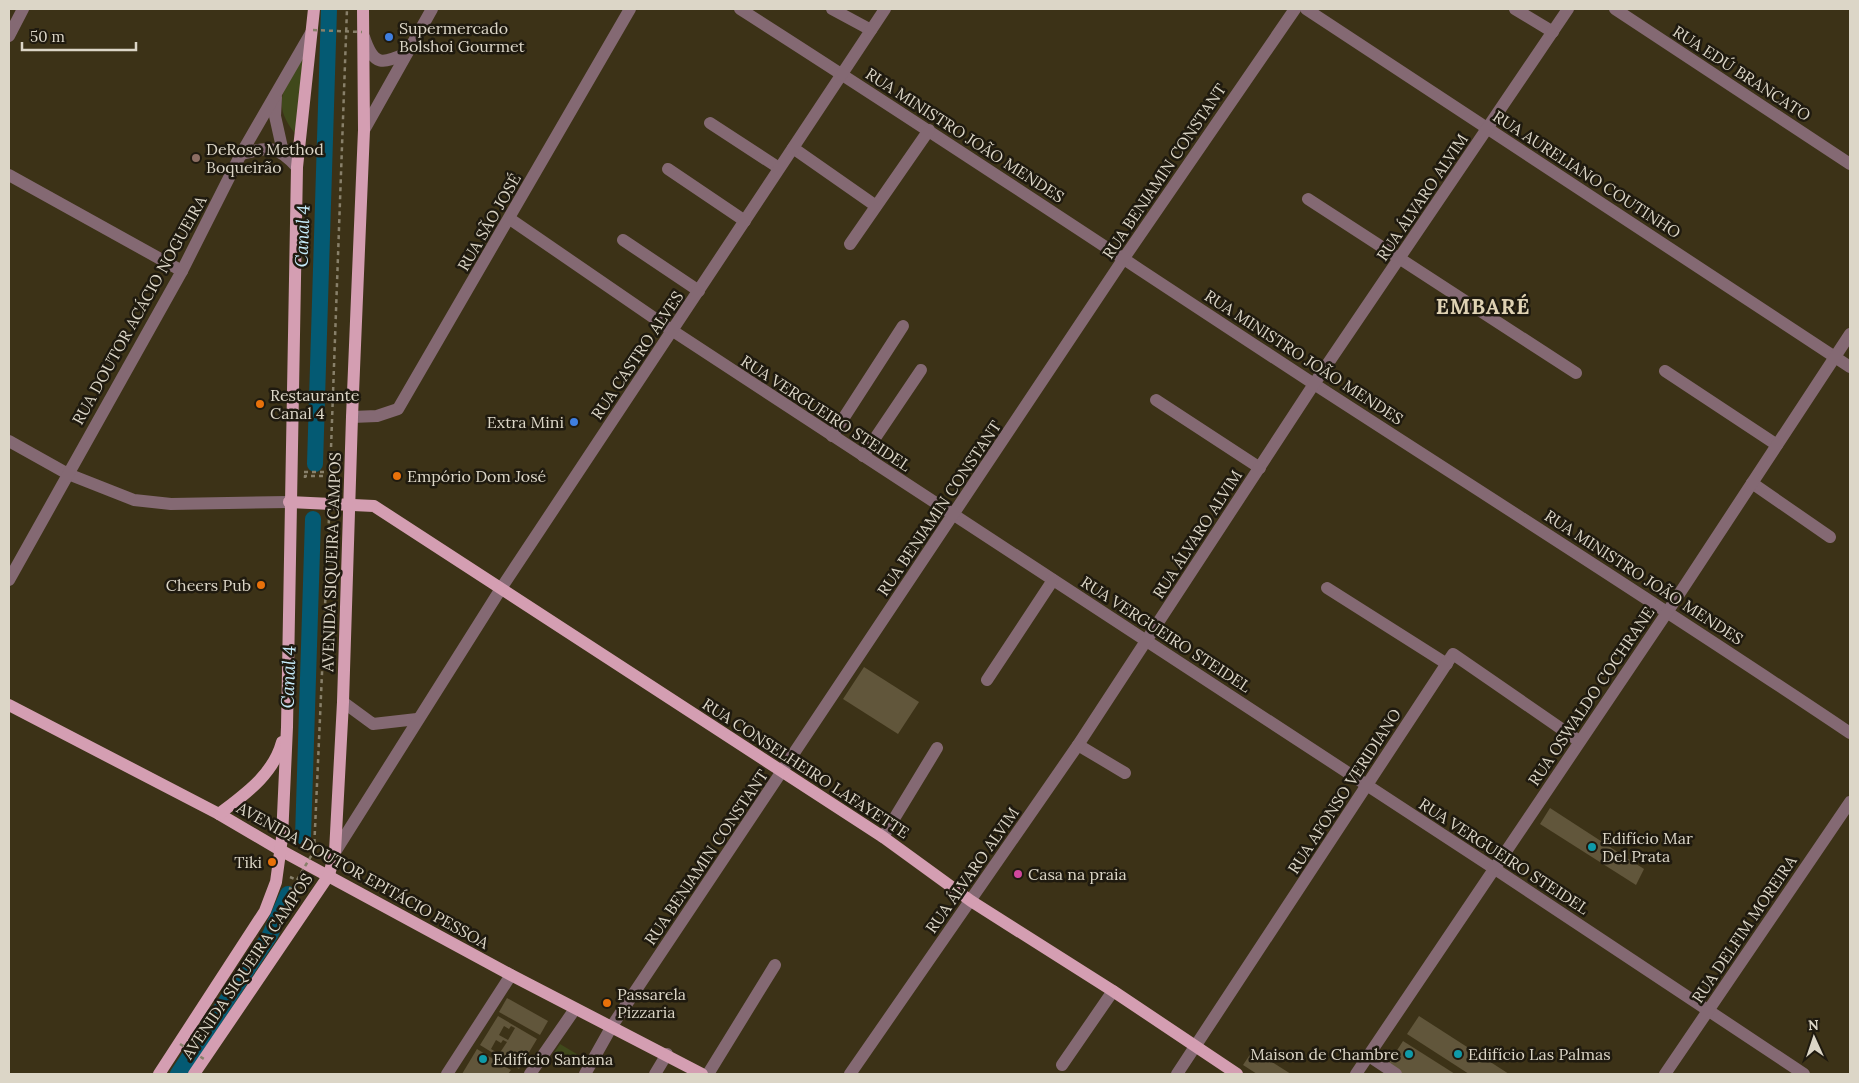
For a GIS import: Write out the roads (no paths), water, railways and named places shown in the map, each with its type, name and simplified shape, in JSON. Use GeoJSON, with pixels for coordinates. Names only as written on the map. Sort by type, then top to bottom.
{"type":"FeatureCollection","features":[{"type":"Feature","properties":{"kind":"main road","name":"AVENIDA SIQUEIRA CAMPOS"},"geometry":{"type":"LineString","coordinates":[[159,1074],[265,911],[276,882],[282,851],[287,727],[289,502],[297,167],[314,9]]}},
{"type":"Feature","properties":{"kind":"main road","name":"AVENIDA SIQUEIRA CAMPOS"},"geometry":{"type":"LineString","coordinates":[[194,1074],[329,875],[335,852],[343,702],[364,130],[363,9]]}},
{"type":"Feature","properties":{"kind":"main road","name":"RUA CONSELHEIRO LAFAYETTE"},"geometry":{"type":"LineString","coordinates":[[289,502],[333,506],[350,504],[374,506],[502,587],[883,837],[971,901],[1113,991],[1237,1074]]}},
{"type":"Feature","properties":{"kind":"main road","name":"AVENIDA DOUTOR EPITÁCIO PESSOA"},"geometry":{"type":"LineString","coordinates":[[9,705],[219,814],[282,851],[511,975],[667,1054],[702,1074]]}},
{"type":"Feature","properties":{"kind":"main road"},"geometry":{"type":"LineString","coordinates":[[219,814],[242,797],[271,767],[279,754],[287,727]]}},
{"type":"Feature","properties":{"kind":"street"},"geometry":{"type":"LineString","coordinates":[[9,36],[23,9]]}},
{"type":"Feature","properties":{"kind":"street"},"geometry":{"type":"LineString","coordinates":[[364,130],[432,9]]}},
{"type":"Feature","properties":{"kind":"street","name":"RUA SÃO JOSÉ"},"geometry":{"type":"LineString","coordinates":[[352,417],[377,416],[398,408],[510,219],[630,9]]}},
{"type":"Feature","properties":{"kind":"street","name":"RUA MINISTRO JOÃO MENDES"},"geometry":{"type":"LineString","coordinates":[[740,9],[842,73],[1314,384],[1668,611],[1850,733]]}},
{"type":"Feature","properties":{"kind":"street"},"geometry":{"type":"LineString","coordinates":[[832,9],[871,30]]}},
{"type":"Feature","properties":{"kind":"street","name":"RUA CASTRO ALVES"},"geometry":{"type":"LineString","coordinates":[[335,852],[417,719],[502,587],[885,9]]}},
{"type":"Feature","properties":{"kind":"street","name":"RUA BENJAMIN CONSTANT"},"geometry":{"type":"LineString","coordinates":[[585,1074],[612,1026],[1124,258],[1295,9]]}},
{"type":"Feature","properties":{"kind":"street","name":"RUA AURELIANO COUTINHO"},"geometry":{"type":"LineString","coordinates":[[1306,9],[1850,366]]}},
{"type":"Feature","properties":{"kind":"street"},"geometry":{"type":"LineString","coordinates":[[1515,9],[1552,32]]}},
{"type":"Feature","properties":{"kind":"street","name":"RUA ÁLVARO ALVIM"},"geometry":{"type":"LineString","coordinates":[[850,1074],[1078,745],[1314,384],[1568,9]]}},
{"type":"Feature","properties":{"kind":"street","name":"RUA EDÚ BRANCATO"},"geometry":{"type":"LineString","coordinates":[[1615,9],[1850,164]]}},
{"type":"Feature","properties":{"kind":"street","name":"RUA DOUTOR ACÁCIO NOGUEIRA"},"geometry":{"type":"LineString","coordinates":[[9,580],[182,271],[241,154],[313,30]]}},
{"type":"Feature","properties":{"kind":"street"},"geometry":{"type":"LineString","coordinates":[[362,32],[372,57],[381,62],[388,62],[407,52]]}},
{"type":"Feature","properties":{"kind":"street"},"geometry":{"type":"LineString","coordinates":[[276,94],[275,116],[282,152],[297,167]]}},
{"type":"Feature","properties":{"kind":"street"},"geometry":{"type":"LineString","coordinates":[[710,123],[779,168]]}},
{"type":"Feature","properties":{"kind":"street"},"geometry":{"type":"LineString","coordinates":[[850,244],[929,130]]}},
{"type":"Feature","properties":{"kind":"street"},"geometry":{"type":"LineString","coordinates":[[793,148],[876,206]]}},
{"type":"Feature","properties":{"kind":"street"},"geometry":{"type":"LineString","coordinates":[[241,154],[264,149],[282,152]]}},
{"type":"Feature","properties":{"kind":"street"},"geometry":{"type":"LineString","coordinates":[[668,169],[745,221]]}},
{"type":"Feature","properties":{"kind":"street"},"geometry":{"type":"LineString","coordinates":[[9,175],[182,271]]}},
{"type":"Feature","properties":{"kind":"street"},"geometry":{"type":"LineString","coordinates":[[1308,199],[1576,374]]}},
{"type":"Feature","properties":{"kind":"street","name":"RUA VERGUEIRO STEIDEL"},"geometry":{"type":"LineString","coordinates":[[510,219],[673,331],[953,516],[1147,640],[1496,869],[1804,1074]]}},
{"type":"Feature","properties":{"kind":"street"},"geometry":{"type":"LineString","coordinates":[[623,240],[699,291]]}},
{"type":"Feature","properties":{"kind":"street"},"geometry":{"type":"LineString","coordinates":[[832,436],[903,326]]}},
{"type":"Feature","properties":{"kind":"street","name":"RUA OSWALDO COCHRANE"},"geometry":{"type":"LineString","coordinates":[[1356,1074],[1496,869],[1850,334]]}},
{"type":"Feature","properties":{"kind":"street"},"geometry":{"type":"LineString","coordinates":[[863,456],[921,370]]}},
{"type":"Feature","properties":{"kind":"street"},"geometry":{"type":"LineString","coordinates":[[1666,370],[1777,445]]}},
{"type":"Feature","properties":{"kind":"street"},"geometry":{"type":"LineString","coordinates":[[1156,400],[1260,468]]}},
{"type":"Feature","properties":{"kind":"street"},"geometry":{"type":"LineString","coordinates":[[9,441],[68,474],[119,496],[155,503],[289,502]]}},
{"type":"Feature","properties":{"kind":"street"},"geometry":{"type":"LineString","coordinates":[[1752,483],[1830,537]]}},
{"type":"Feature","properties":{"kind":"street"},"geometry":{"type":"LineString","coordinates":[[987,680],[1053,580]]}},
{"type":"Feature","properties":{"kind":"street"},"geometry":{"type":"LineString","coordinates":[[1327,588],[1447,664],[1454,654],[1579,741]]}},
{"type":"Feature","properties":{"kind":"street","name":"RUA AFONSO VERIDIANO"},"geometry":{"type":"LineString","coordinates":[[1178,1074],[1447,664]]}},
{"type":"Feature","properties":{"kind":"street"},"geometry":{"type":"LineString","coordinates":[[343,702],[374,724],[417,719]]}},
{"type":"Feature","properties":{"kind":"street"},"geometry":{"type":"LineString","coordinates":[[1078,745],[1124,773]]}},
{"type":"Feature","properties":{"kind":"street"},"geometry":{"type":"LineString","coordinates":[[883,837],[938,748]]}},
{"type":"Feature","properties":{"kind":"street","name":"RUA DELFIM MOREIRA"},"geometry":{"type":"LineString","coordinates":[[1665,1074],[1850,802]]}},
{"type":"Feature","properties":{"kind":"street"},"geometry":{"type":"LineString","coordinates":[[708,1074],[775,965]]}},
{"type":"Feature","properties":{"kind":"street"},"geometry":{"type":"LineString","coordinates":[[447,1074],[511,975]]}},
{"type":"Feature","properties":{"kind":"street"},"geometry":{"type":"LineString","coordinates":[[1062,1065],[1113,991]]}},
{"type":"Feature","properties":{"kind":"street"},"geometry":{"type":"LineString","coordinates":[[530,1074],[575,1009]]}},
{"type":"Feature","properties":{"kind":"street"},"geometry":{"type":"LineString","coordinates":[[655,1074],[667,1054]]}},
{"type":"Feature","properties":{"kind":"street"},"geometry":{"type":"LineString","coordinates":[[1368,1056],[1396,1074]]}},
{"type":"Feature","properties":{"kind":"waterway","name":"Canal 4"},"geometry":{"type":"LineString","coordinates":[[315,464],[329,9]]}},
{"type":"Feature","properties":{"kind":"waterway","name":"Canal 4"},"geometry":{"type":"LineString","coordinates":[[303,837],[313,519]]}},
{"type":"Feature","properties":{"kind":"waterway","name":"Canal 4"},"geometry":{"type":"LineString","coordinates":[[178,1074],[270,935],[288,894]]}},
{"type":"Feature","properties":{"kind":"place","name":"Supermercado Bolshoi Gourmet"},"geometry":{"type":"Point","coordinates":[389,37]}},
{"type":"Feature","properties":{"kind":"place","name":"DeRose Method Boqueirão"},"geometry":{"type":"Point","coordinates":[196,158]}},
{"type":"Feature","properties":{"kind":"place","name":"Restaurante Canal 4"},"geometry":{"type":"Point","coordinates":[260,404]}},
{"type":"Feature","properties":{"kind":"place","name":"Extra Mini"},"geometry":{"type":"Point","coordinates":[574,422]}},
{"type":"Feature","properties":{"kind":"place","name":"Empório Dom José"},"geometry":{"type":"Point","coordinates":[397,476]}},
{"type":"Feature","properties":{"kind":"place","name":"Cheers Pub"},"geometry":{"type":"Point","coordinates":[261,585]}},
{"type":"Feature","properties":{"kind":"place","name":"Edifício Mar Del Prata"},"geometry":{"type":"Point","coordinates":[1592,847]}},
{"type":"Feature","properties":{"kind":"place","name":"Tiki"},"geometry":{"type":"Point","coordinates":[272,862]}},
{"type":"Feature","properties":{"kind":"place","name":"Casa na praia"},"geometry":{"type":"Point","coordinates":[1018,874]}},
{"type":"Feature","properties":{"kind":"place","name":"Passarela Pizzaria"},"geometry":{"type":"Point","coordinates":[607,1003]}},
{"type":"Feature","properties":{"kind":"place","name":"Maison de Chambre"},"geometry":{"type":"Point","coordinates":[1409,1054]}},
{"type":"Feature","properties":{"kind":"place","name":"Edifício Las Palmas"},"geometry":{"type":"Point","coordinates":[1458,1054]}},
{"type":"Feature","properties":{"kind":"place","name":"Edifício Santana"},"geometry":{"type":"Point","coordinates":[483,1059]}},
{"type":"Feature","properties":{"kind":"district","name":"EMBARÉ"},"geometry":{"type":"Point","coordinates":[1483,306]}}]}
